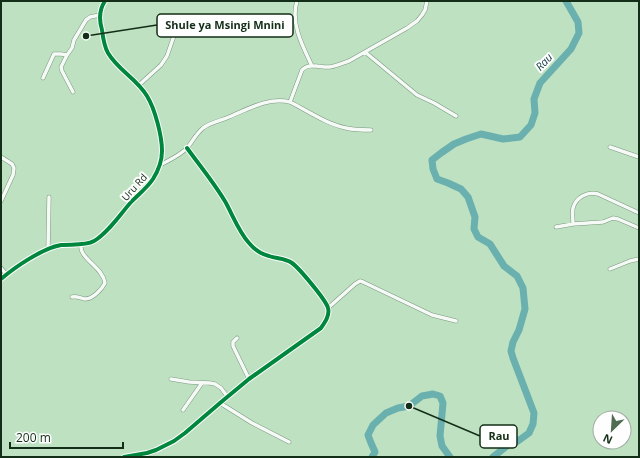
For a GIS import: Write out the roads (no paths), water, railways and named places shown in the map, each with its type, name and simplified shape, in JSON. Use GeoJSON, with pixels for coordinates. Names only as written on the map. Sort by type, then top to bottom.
{"type":"FeatureCollection","features":[{"type":"Feature","properties":{"kind":"street","name":"Uru Rd"},"geometry":{"type":"LineString","coordinates":[[1,279],[23,263],[52,247],[81,244],[94,240],[106,230],[146,188],[154,178],[160,165],[162,152],[161,137],[148,96],[120,67],[109,54],[106,47],[100,26],[100,15],[105,1]]}},
{"type":"Feature","properties":{"kind":"street"},"geometry":{"type":"LineString","coordinates":[[297,1],[295,6],[297,30],[312,66]]}},
{"type":"Feature","properties":{"kind":"street"},"geometry":{"type":"LineString","coordinates":[[290,102],[302,70],[306,66],[330,67],[349,61],[417,21],[425,10],[427,1]]}},
{"type":"Feature","properties":{"kind":"street"},"geometry":{"type":"LineString","coordinates":[[73,92],[61,69],[72,48],[74,40],[86,20],[90,17],[100,15]]}},
{"type":"Feature","properties":{"kind":"street"},"geometry":{"type":"LineString","coordinates":[[139,85],[161,65],[167,56],[178,24]]}},
{"type":"Feature","properties":{"kind":"street"},"geometry":{"type":"LineString","coordinates":[[365,52],[412,91],[456,116]]}},
{"type":"Feature","properties":{"kind":"street"},"geometry":{"type":"LineString","coordinates":[[43,78],[54,54],[68,55]]}},
{"type":"Feature","properties":{"kind":"street"},"geometry":{"type":"LineString","coordinates":[[160,165],[187,148],[204,127],[213,122],[227,118],[268,101],[282,100],[290,102],[336,126],[356,130],[371,130]]}},
{"type":"Feature","properties":{"kind":"street"},"geometry":{"type":"LineString","coordinates":[[610,147],[639,157]]}},
{"type":"Feature","properties":{"kind":"street"},"geometry":{"type":"LineString","coordinates":[[124,457],[147,453],[166,446],[185,433],[249,379],[321,328],[328,317],[328,308],[321,296],[292,263],[286,259],[261,253],[249,243],[225,202],[187,148]]}},
{"type":"Feature","properties":{"kind":"street"},"geometry":{"type":"LineString","coordinates":[[1,157],[12,164],[14,168],[13,175],[1,201]]}},
{"type":"Feature","properties":{"kind":"street"},"geometry":{"type":"LineString","coordinates":[[572,224],[573,208],[576,202],[581,196],[593,192],[639,213]]}},
{"type":"Feature","properties":{"kind":"street"},"geometry":{"type":"LineString","coordinates":[[48,250],[49,197]]}},
{"type":"Feature","properties":{"kind":"street"},"geometry":{"type":"LineString","coordinates":[[556,227],[572,224],[602,222],[613,218],[639,228]]}},
{"type":"Feature","properties":{"kind":"street"},"geometry":{"type":"LineString","coordinates":[[72,296],[85,299],[94,296],[105,282],[105,278],[102,273],[82,252],[80,247],[81,244]]}},
{"type":"Feature","properties":{"kind":"street"},"geometry":{"type":"LineString","coordinates":[[610,269],[639,259]]}},
{"type":"Feature","properties":{"kind":"street"},"geometry":{"type":"LineString","coordinates":[[1,268],[6,274]]}},
{"type":"Feature","properties":{"kind":"street"},"geometry":{"type":"LineString","coordinates":[[328,308],[360,281],[432,316],[456,321]]}},
{"type":"Feature","properties":{"kind":"street"},"geometry":{"type":"LineString","coordinates":[[237,338],[233,342],[233,346],[249,379]]}},
{"type":"Feature","properties":{"kind":"street"},"geometry":{"type":"LineString","coordinates":[[172,379],[210,383],[218,386],[227,396]]}},
{"type":"Feature","properties":{"kind":"street"},"geometry":{"type":"LineString","coordinates":[[183,410],[202,383]]}},
{"type":"Feature","properties":{"kind":"street"},"geometry":{"type":"LineString","coordinates":[[220,403],[252,423],[289,442]]}},
{"type":"Feature","properties":{"kind":"waterway","name":"Rau"},"geometry":{"type":"LineString","coordinates":[[493,457],[508,445],[518,441],[529,433],[533,424],[534,413],[511,351],[525,309],[523,288],[517,276],[504,266],[490,244],[478,237],[474,229],[475,217],[468,197],[461,189],[437,179],[433,169],[432,160],[454,144],[466,139],[481,134],[503,139],[520,137],[531,125],[535,113],[534,99],[540,83],[571,49],[579,33],[578,22],[566,1]]}},
{"type":"Feature","properties":{"kind":"waterway","name":"Rau"},"geometry":{"type":"LineString","coordinates":[[372,457],[375,452],[368,435],[373,425],[386,413],[398,408],[409,406],[422,396],[433,394],[440,396],[443,403],[440,436],[442,446],[450,457]]}},
{"type":"Feature","properties":{"kind":"place","name":"Shule ya Msingi Mnini"},"geometry":{"type":"Point","coordinates":[86,36]}},
{"type":"Feature","properties":{"kind":"place","name":"Rau"},"geometry":{"type":"Point","coordinates":[409,406]}}]}
